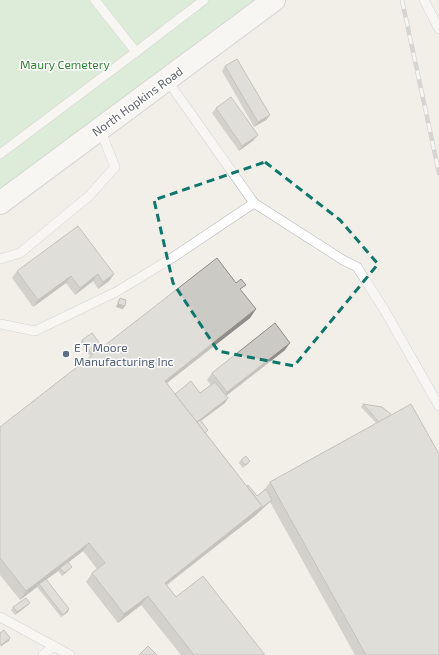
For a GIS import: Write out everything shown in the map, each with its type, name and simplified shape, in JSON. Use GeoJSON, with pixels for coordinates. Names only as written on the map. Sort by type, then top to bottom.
{"type":"FeatureCollection","features":[{"type":"Feature","properties":{"kind":"main road","name":"North Hopkins Road"},"geometry":{"type":"LineString","coordinates":[[0,203],[274,0]]}},
{"type":"Feature","properties":{"kind":"lane"},"geometry":{"type":"LineString","coordinates":[[95,0],[136,52]]}},
{"type":"Feature","properties":{"kind":"lane"},"geometry":{"type":"LineString","coordinates":[[0,154],[204,0]]}},
{"type":"Feature","properties":{"kind":"lane"},"geometry":{"type":"LineString","coordinates":[[424,0],[439,29]]}},
{"type":"Feature","properties":{"kind":"lane"},"geometry":{"type":"LineString","coordinates":[[166,80],[254,203],[343,260],[357,267],[385,311],[439,406]]}},
{"type":"Feature","properties":{"kind":"lane"},"geometry":{"type":"LineString","coordinates":[[0,259],[20,253],[90,196],[115,167],[100,129]]}},
{"type":"Feature","properties":{"kind":"lane"},"geometry":{"type":"LineString","coordinates":[[0,324],[35,331],[116,292],[172,258],[254,203]]}},
{"type":"Feature","properties":{"kind":"lane"},"geometry":{"type":"LineString","coordinates":[[0,617],[70,655]]}},
{"type":"Feature","properties":{"kind":"lane"},"geometry":{"type":"LineString","coordinates":[[43,655],[54,646]]}},
{"type":"Feature","properties":{"kind":"highlighted area"},"geometry":{"type":"Polygon","coordinates":[[[265,162],[340,220],[378,264],[294,366],[218,351],[173,283],[154,200],[265,162]]]}},
{"type":"Feature","properties":{"kind":"green space","name":"Maury Cemetery"},"geometry":{"type":"Polygon","coordinates":[[[0,0],[267,0],[0,191],[0,0]]]}},
{"type":"Feature","properties":{"kind":"building"},"geometry":{"type":"Polygon","coordinates":[[[237,59],[270,115],[258,122],[225,66],[237,59]]]}},
{"type":"Feature","properties":{"kind":"building"},"geometry":{"type":"Polygon","coordinates":[[[231,97],[258,135],[242,146],[216,108],[231,97]]]}},
{"type":"Feature","properties":{"kind":"building"},"geometry":{"type":"Polygon","coordinates":[[[78,226],[114,274],[103,282],[98,274],[80,288],[71,276],[38,300],[17,271],[78,226]]]}},
{"type":"Feature","properties":{"kind":"building"},"geometry":{"type":"Polygon","coordinates":[[[217,258],[236,283],[241,279],[246,285],[240,289],[256,309],[165,381],[262,506],[165,583],[176,597],[203,576],[265,655],[194,655],[148,596],[124,614],[92,573],[105,563],[89,543],[26,591],[0,558],[0,427],[217,258]]]}},
{"type":"Feature","properties":{"kind":"building"},"geometry":{"type":"Polygon","coordinates":[[[120,298],[126,300],[125,306],[118,304],[120,298]]]}},
{"type":"Feature","properties":{"kind":"building"},"geometry":{"type":"Polygon","coordinates":[[[275,323],[290,343],[227,392],[212,373],[275,323]]]}},
{"type":"Feature","properties":{"kind":"building"},"geometry":{"type":"Polygon","coordinates":[[[92,333],[102,346],[92,354],[82,340],[92,333]]]}},
{"type":"Feature","properties":{"kind":"building"},"geometry":{"type":"Polygon","coordinates":[[[191,381],[200,393],[215,382],[228,398],[197,422],[175,394],[191,381]]]}},
{"type":"Feature","properties":{"kind":"building"},"geometry":{"type":"Polygon","coordinates":[[[363,404],[382,407],[392,415],[379,422],[363,404]]]}},
{"type":"Feature","properties":{"kind":"building"},"geometry":{"type":"Polygon","coordinates":[[[411,404],[439,454],[439,655],[366,655],[270,482],[411,404]]]}},
{"type":"Feature","properties":{"kind":"building"},"geometry":{"type":"Polygon","coordinates":[[[200,420],[208,430],[205,433],[197,422],[200,420]]]}},
{"type":"Feature","properties":{"kind":"building"},"geometry":{"type":"Polygon","coordinates":[[[246,456],[250,461],[245,465],[241,460],[246,456]]]}},
{"type":"Feature","properties":{"kind":"building"},"geometry":{"type":"Polygon","coordinates":[[[248,485],[257,496],[266,489],[272,500],[260,509],[262,506],[247,486],[248,485]]]}},
{"type":"Feature","properties":{"kind":"building"},"geometry":{"type":"Polygon","coordinates":[[[68,562],[72,567],[64,573],[60,568],[68,562]]]}},
{"type":"Feature","properties":{"kind":"building"},"geometry":{"type":"Polygon","coordinates":[[[46,579],[69,609],[63,615],[39,584],[46,579]]]}},
{"type":"Feature","properties":{"kind":"building"},"geometry":{"type":"Polygon","coordinates":[[[26,598],[30,603],[17,612],[13,607],[26,598]]]}},
{"type":"Feature","properties":{"kind":"building"},"geometry":{"type":"Polygon","coordinates":[[[4,630],[10,638],[1,645],[0,633],[4,630]]]}},
{"type":"Feature","properties":{"kind":"building"},"geometry":{"type":"Polygon","coordinates":[[[148,646],[157,655],[139,655],[148,646]]]}},
{"type":"Feature","properties":{"kind":"railway"},"geometry":{"type":"LineString","coordinates":[[402,0],[439,173]]}},
{"type":"Feature","properties":{"kind":"place","name":"E T Moore Manufacturing Inc"},"geometry":{"type":"Point","coordinates":[66,354]}}]}
